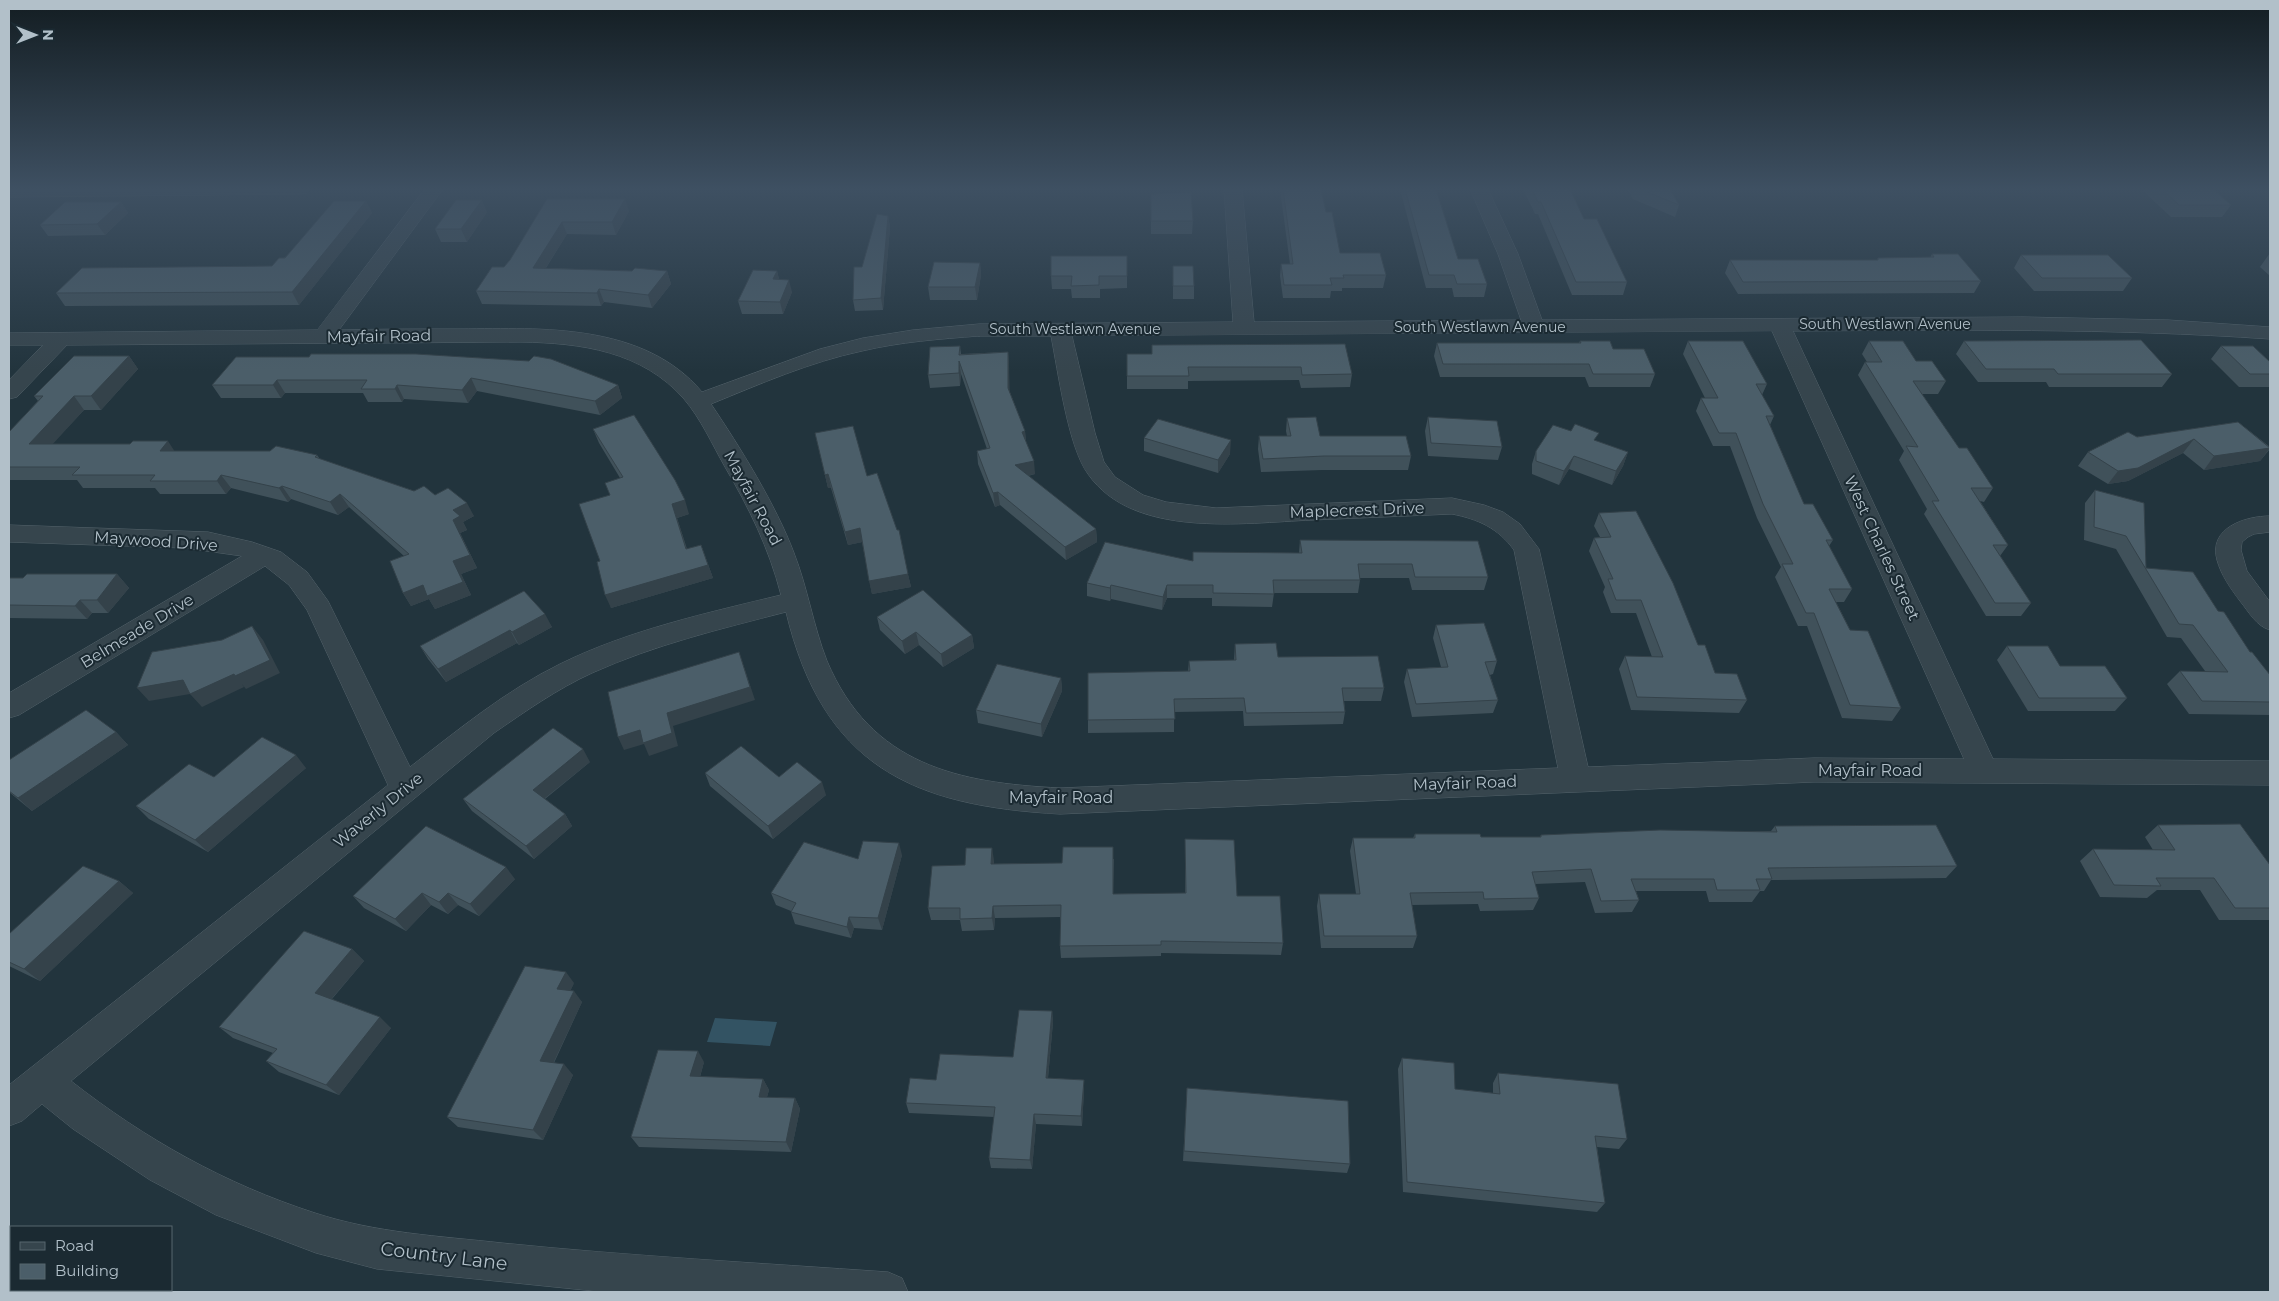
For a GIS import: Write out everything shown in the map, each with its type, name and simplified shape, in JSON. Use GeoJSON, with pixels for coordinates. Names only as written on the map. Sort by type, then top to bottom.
{"type":"FeatureCollection","features":[{"type":"Feature","properties":{"kind":"street"},"geometry":{"type":"LineString","coordinates":[[323,337],[388,250]]}},
{"type":"Feature","properties":{"kind":"street"},"geometry":{"type":"LineString","coordinates":[[1238,250],[1244,328]]}},
{"type":"Feature","properties":{"kind":"street"},"geometry":{"type":"LineString","coordinates":[[1506,250],[1534,326]]}},
{"type":"Feature","properties":{"kind":"street","name":"South Westlawn Avenue"},"geometry":{"type":"LineString","coordinates":[[700,401],[807,360],[884,340],[936,333],[1060,329],[2094,324],[2270,333]]}},
{"type":"Feature","properties":{"kind":"street","name":"West Charles Street"},"geometry":{"type":"LineString","coordinates":[[1780,325],[1984,771]]}},
{"type":"Feature","properties":{"kind":"street","name":"Maplecrest Drive"},"geometry":{"type":"LineString","coordinates":[[1060,329],[1086,445],[1096,469],[1114,487],[1139,502],[1160,510],[1181,514],[1216,516],[1452,506],[1489,514],[1516,533],[1526,549],[1575,778]]}},
{"type":"Feature","properties":{"kind":"street","name":"Mayfair Road"},"geometry":{"type":"LineString","coordinates":[[9,339],[482,335],[556,337],[587,340],[614,346],[656,365],[684,385],[700,401],[769,524],[781,552],[814,661],[831,698],[852,727],[874,749],[898,765],[931,780],[974,793],[1021,800],[1060,801],[1575,778],[1814,770],[2270,773]]}},
{"type":"Feature","properties":{"kind":"street"},"geometry":{"type":"LineString","coordinates":[[9,392],[61,338]]}},
{"type":"Feature","properties":{"kind":"street"},"geometry":{"type":"LineString","coordinates":[[2270,524],[2244,527],[2234,532],[2229,543],[2229,560],[2246,588],[2270,620]]}},
{"type":"Feature","properties":{"kind":"street","name":"Maywood Drive"},"geometry":{"type":"LineString","coordinates":[[9,533],[182,539],[243,548],[264,555],[288,569],[306,587],[319,608],[401,780],[409,785]]}},
{"type":"Feature","properties":{"kind":"street","name":"Belmeade Drive"},"geometry":{"type":"LineString","coordinates":[[9,707],[264,555]]}},
{"type":"Feature","properties":{"kind":"street","name":"Waverly Drive"},"geometry":{"type":"LineString","coordinates":[[9,1108],[484,725],[534,692],[580,667],[619,650],[674,632],[796,600]]}},
{"type":"Feature","properties":{"kind":"street","name":"Country Lane"},"geometry":{"type":"LineString","coordinates":[[42,1081],[86,1116],[163,1167],[230,1201],[316,1233],[377,1249],[571,1270],[888,1292]]}},
{"type":"Feature","properties":{"kind":"water"},"geometry":{"type":"Polygon","coordinates":[[[715,1018],[777,1022],[770,1046],[707,1042],[715,1018]]]}},
{"type":"Feature","properties":{"kind":"building"},"geometry":{"type":"Polygon","coordinates":[[[292,250],[326,250],[292,292],[56,293],[82,268],[272,266],[279,258],[285,258],[292,250]]]}},
{"type":"Feature","properties":{"kind":"building"},"geometry":{"type":"Polygon","coordinates":[[[516,250],[545,250],[533,268],[632,271],[635,268],[667,271],[648,295],[599,289],[597,293],[476,291],[492,267],[504,267],[516,250]]]}},
{"type":"Feature","properties":{"kind":"building"},"geometry":{"type":"Polygon","coordinates":[[[867,250],[885,250],[881,298],[853,300],[854,267],[862,267],[867,250]]]}},
{"type":"Feature","properties":{"kind":"building"},"geometry":{"type":"Polygon","coordinates":[[[1291,250],[1339,250],[1340,253],[1380,253],[1386,275],[1343,275],[1344,278],[1330,278],[1332,285],[1284,285],[1281,264],[1293,264],[1291,250]]]}},
{"type":"Feature","properties":{"kind":"building"},"geometry":{"type":"Polygon","coordinates":[[[1422,250],[1455,250],[1458,259],[1478,259],[1487,284],[1457,284],[1454,275],[1429,275],[1422,250]]]}},
{"type":"Feature","properties":{"kind":"building"},"geometry":{"type":"Polygon","coordinates":[[[1562,250],[1612,250],[1627,282],[1576,282],[1562,250]]]}},
{"type":"Feature","properties":{"kind":"building"},"geometry":{"type":"Polygon","coordinates":[[[1932,254],[1958,254],[1981,281],[1743,282],[1730,260],[1878,260],[1878,258],[1934,257],[1932,254]]]}},
{"type":"Feature","properties":{"kind":"building"},"geometry":{"type":"Polygon","coordinates":[[[2021,255],[2108,255],[2132,278],[2042,278],[2021,255]]]}},
{"type":"Feature","properties":{"kind":"building"},"geometry":{"type":"Polygon","coordinates":[[[1051,256],[1127,256],[1127,276],[1099,276],[1099,285],[1071,286],[1072,276],[1051,276],[1051,256]]]}},
{"type":"Feature","properties":{"kind":"building"},"geometry":{"type":"Polygon","coordinates":[[[934,262],[980,263],[975,287],[928,287],[934,262]]]}},
{"type":"Feature","properties":{"kind":"building"},"geometry":{"type":"Polygon","coordinates":[[[1173,266],[1193,266],[1194,286],[1173,286],[1173,266]]]}},
{"type":"Feature","properties":{"kind":"building"},"geometry":{"type":"Polygon","coordinates":[[[753,270],[777,271],[773,279],[789,280],[780,302],[738,301],[753,270]]]}},
{"type":"Feature","properties":{"kind":"building"},"geometry":{"type":"Polygon","coordinates":[[[2141,340],[2172,374],[2058,374],[2054,369],[1986,369],[1964,341],[2141,340]]]}},
{"type":"Feature","properties":{"kind":"building"},"geometry":{"type":"Polygon","coordinates":[[[1580,341],[1610,341],[1613,349],[1644,349],[1655,374],[1593,374],[1589,364],[1443,364],[1437,343],[1581,343],[1580,341]]]}},
{"type":"Feature","properties":{"kind":"building"},"geometry":{"type":"Polygon","coordinates":[[[1688,341],[1743,341],[1767,384],[1756,384],[1774,416],[1766,416],[1804,504],[1813,504],[1833,540],[1826,540],[1852,589],[1829,589],[1850,630],[1868,631],[1901,708],[1850,705],[1814,613],[1806,613],[1782,564],[1793,564],[1763,504],[1736,433],[1719,433],[1701,398],[1718,398],[1688,341]]]}},
{"type":"Feature","properties":{"kind":"building"},"geometry":{"type":"Polygon","coordinates":[[[1869,341],[1903,341],[1916,361],[1932,361],[1946,381],[1913,381],[1959,448],[1967,448],[1993,488],[1971,488],[2008,545],[1993,545],[2031,603],[1995,603],[1932,501],[1939,501],[1906,446],[1918,447],[1865,362],[1882,362],[1869,341]]]}},
{"type":"Feature","properties":{"kind":"building"},"geometry":{"type":"Polygon","coordinates":[[[1345,344],[1352,374],[1302,375],[1301,367],[1188,367],[1189,376],[1127,376],[1127,354],[1152,354],[1152,345],[1345,344]]]}},
{"type":"Feature","properties":{"kind":"building"},"geometry":{"type":"Polygon","coordinates":[[[960,346],[959,355],[1008,352],[1008,388],[1025,431],[1022,432],[1034,461],[1015,465],[1096,529],[1065,547],[998,492],[993,493],[977,451],[990,448],[959,361],[959,373],[928,375],[930,347],[960,346]]]}},
{"type":"Feature","properties":{"kind":"building"},"geometry":{"type":"Polygon","coordinates":[[[2221,346],[2253,346],[2270,362],[2270,374],[2250,374],[2221,346]]]}},
{"type":"Feature","properties":{"kind":"building"},"geometry":{"type":"Polygon","coordinates":[[[311,354],[416,354],[529,361],[534,356],[551,359],[618,385],[595,401],[471,378],[462,390],[397,385],[395,389],[361,389],[367,380],[277,380],[273,385],[212,385],[236,357],[309,357],[311,354]]]}},
{"type":"Feature","properties":{"kind":"building"},"geometry":{"type":"Polygon","coordinates":[[[74,356],[129,356],[91,396],[74,396],[29,444],[130,444],[133,441],[168,441],[160,451],[270,451],[276,446],[317,455],[315,457],[414,491],[424,486],[435,495],[448,488],[467,503],[453,510],[460,516],[453,520],[470,555],[453,561],[463,582],[427,596],[423,585],[403,593],[390,561],[409,554],[340,494],[330,502],[282,486],[279,488],[221,475],[217,481],[150,481],[155,475],[72,475],[80,467],[9,467],[9,432],[43,396],[34,396],[74,356]]]}},
{"type":"Feature","properties":{"kind":"building"},"geometry":{"type":"Polygon","coordinates":[[[634,415],[675,480],[685,500],[672,504],[686,549],[701,545],[708,565],[605,595],[597,562],[600,561],[579,504],[610,495],[605,483],[623,477],[593,429],[634,415]]]}},
{"type":"Feature","properties":{"kind":"building"},"geometry":{"type":"Polygon","coordinates":[[[1316,417],[1320,436],[1406,436],[1411,456],[1324,456],[1263,459],[1259,436],[1291,436],[1287,418],[1316,417]]]}},
{"type":"Feature","properties":{"kind":"building"},"geometry":{"type":"Polygon","coordinates":[[[1428,417],[1497,421],[1502,447],[1431,443],[1428,417]]]}},
{"type":"Feature","properties":{"kind":"building"},"geometry":{"type":"Polygon","coordinates":[[[1158,419],[1231,440],[1218,460],[1144,438],[1158,419]]]}},
{"type":"Feature","properties":{"kind":"building"},"geometry":{"type":"Polygon","coordinates":[[[2238,422],[2270,448],[2214,456],[2194,439],[2138,468],[2118,471],[2088,452],[2128,432],[2137,437],[2238,422]]]}},
{"type":"Feature","properties":{"kind":"building"},"geometry":{"type":"Polygon","coordinates":[[[1575,424],[1599,433],[1594,440],[1628,452],[1616,471],[1574,456],[1564,471],[1536,461],[1536,451],[1553,425],[1571,431],[1575,424]]]}},
{"type":"Feature","properties":{"kind":"building"},"geometry":{"type":"Polygon","coordinates":[[[853,426],[867,476],[877,473],[897,530],[899,530],[908,574],[869,581],[860,528],[845,532],[828,474],[825,475],[815,433],[853,426]]]}},
{"type":"Feature","properties":{"kind":"building"},"geometry":{"type":"Polygon","coordinates":[[[2095,490],[2144,503],[2146,568],[2193,572],[2218,611],[2224,612],[2250,652],[2252,652],[2270,675],[2270,702],[2202,701],[2180,671],[2228,672],[2193,625],[2179,624],[2126,536],[2094,527],[2095,490]]]}},
{"type":"Feature","properties":{"kind":"building"},"geometry":{"type":"Polygon","coordinates":[[[1636,511],[1673,583],[1698,645],[1705,645],[1715,673],[1737,674],[1747,700],[1637,697],[1625,656],[1663,657],[1641,600],[1616,600],[1608,579],[1613,579],[1594,538],[1611,537],[1599,513],[1636,511]]]}},
{"type":"Feature","properties":{"kind":"building"},"geometry":{"type":"Polygon","coordinates":[[[1300,540],[1478,541],[1488,577],[1415,577],[1412,564],[1358,564],[1360,580],[1273,580],[1274,594],[1213,593],[1213,585],[1167,585],[1163,597],[1111,585],[1110,588],[1087,583],[1105,542],[1193,561],[1193,552],[1302,553],[1300,540]]]}},
{"type":"Feature","properties":{"kind":"building"},"geometry":{"type":"Polygon","coordinates":[[[27,574],[117,574],[97,600],[80,600],[75,606],[9,605],[9,578],[23,578],[27,574]]]}},
{"type":"Feature","properties":{"kind":"building"},"geometry":{"type":"Polygon","coordinates":[[[923,590],[972,635],[941,654],[916,632],[902,641],[877,617],[923,590]]]}},
{"type":"Feature","properties":{"kind":"building"},"geometry":{"type":"Polygon","coordinates":[[[524,591],[545,614],[512,632],[510,630],[438,669],[420,646],[524,591]]]}},
{"type":"Feature","properties":{"kind":"building"},"geometry":{"type":"Polygon","coordinates":[[[1484,623],[1497,661],[1485,662],[1498,700],[1416,704],[1407,669],[1448,667],[1436,625],[1484,623]]]}},
{"type":"Feature","properties":{"kind":"building"},"geometry":{"type":"Polygon","coordinates":[[[252,626],[270,660],[190,694],[183,680],[137,688],[152,652],[222,640],[252,626]]]}},
{"type":"Feature","properties":{"kind":"building"},"geometry":{"type":"Polygon","coordinates":[[[1276,643],[1278,657],[1378,656],[1384,688],[1342,688],[1345,712],[1246,713],[1244,698],[1174,699],[1175,719],[1088,720],[1088,673],[1190,671],[1189,661],[1236,660],[1235,644],[1276,643]]]}},
{"type":"Feature","properties":{"kind":"building"},"geometry":{"type":"Polygon","coordinates":[[[2007,646],[2048,646],[2060,666],[2105,666],[2127,698],[2039,698],[2007,646]]]}},
{"type":"Feature","properties":{"kind":"building"},"geometry":{"type":"Polygon","coordinates":[[[739,652],[750,687],[667,713],[672,733],[643,743],[640,730],[618,737],[608,692],[739,652]]]}},
{"type":"Feature","properties":{"kind":"building"},"geometry":{"type":"Polygon","coordinates":[[[997,664],[1061,678],[1041,724],[976,710],[997,664]]]}},
{"type":"Feature","properties":{"kind":"building"},"geometry":{"type":"Polygon","coordinates":[[[86,710],[116,732],[18,798],[9,791],[9,760],[86,710]]]}},
{"type":"Feature","properties":{"kind":"building"},"geometry":{"type":"Polygon","coordinates":[[[553,728],[583,749],[533,790],[565,814],[526,846],[463,799],[553,728]]]}},
{"type":"Feature","properties":{"kind":"building"},"geometry":{"type":"Polygon","coordinates":[[[262,737],[296,755],[195,840],[136,806],[189,764],[214,777],[262,737]]]}},
{"type":"Feature","properties":{"kind":"building"},"geometry":{"type":"Polygon","coordinates":[[[741,746],[779,777],[797,762],[822,782],[768,826],[705,773],[741,746]]]}},
{"type":"Feature","properties":{"kind":"building"},"geometry":{"type":"Polygon","coordinates":[[[2240,824],[2270,865],[2270,908],[2235,908],[2214,878],[2156,878],[2161,886],[2114,885],[2093,849],[2175,850],[2158,825],[2240,824]]]}},
{"type":"Feature","properties":{"kind":"building"},"geometry":{"type":"Polygon","coordinates":[[[1936,825],[1957,866],[1768,868],[1772,879],[1756,879],[1760,890],[1717,890],[1714,879],[1631,879],[1639,900],[1601,901],[1591,869],[1532,872],[1539,898],[1484,899],[1483,892],[1410,893],[1417,936],[1324,936],[1319,894],[1360,894],[1353,838],[1415,838],[1415,834],[1480,834],[1481,837],[1541,837],[1541,835],[1660,830],[1777,832],[1775,826],[1936,825]]]}},
{"type":"Feature","properties":{"kind":"building"},"geometry":{"type":"Polygon","coordinates":[[[426,826],[506,867],[470,904],[448,893],[439,902],[422,893],[395,919],[353,896],[426,826]]]}},
{"type":"Feature","properties":{"kind":"building"},"geometry":{"type":"Polygon","coordinates":[[[1185,839],[1234,840],[1237,896],[1280,896],[1283,943],[1161,941],[1161,945],[1060,946],[1061,905],[993,906],[992,918],[960,919],[960,908],[928,908],[932,866],[965,865],[966,848],[992,848],[991,864],[1062,863],[1063,847],[1113,847],[1113,894],[1186,893],[1185,839]]]}},
{"type":"Feature","properties":{"kind":"building"},"geometry":{"type":"Polygon","coordinates":[[[863,841],[899,843],[878,918],[849,917],[847,927],[791,912],[796,903],[771,893],[804,842],[858,859],[863,841]]]}},
{"type":"Feature","properties":{"kind":"building"},"geometry":{"type":"Polygon","coordinates":[[[83,866],[119,881],[24,969],[9,962],[9,934],[83,866]]]}},
{"type":"Feature","properties":{"kind":"building"},"geometry":{"type":"Polygon","coordinates":[[[304,931],[352,949],[315,993],[380,1017],[326,1085],[266,1061],[277,1049],[219,1027],[304,931]]]}},
{"type":"Feature","properties":{"kind":"building"},"geometry":{"type":"Polygon","coordinates":[[[525,966],[566,972],[557,989],[574,991],[540,1061],[564,1064],[533,1130],[447,1117],[525,966]]]}},
{"type":"Feature","properties":{"kind":"building"},"geometry":{"type":"Polygon","coordinates":[[[1019,1010],[1052,1011],[1046,1078],[1084,1080],[1081,1116],[1034,1114],[1030,1160],[989,1158],[995,1107],[906,1103],[910,1078],[936,1080],[940,1054],[1013,1057],[1019,1010]]]}},
{"type":"Feature","properties":{"kind":"building"},"geometry":{"type":"Polygon","coordinates":[[[658,1050],[698,1051],[690,1076],[763,1079],[759,1097],[795,1098],[786,1142],[631,1137],[658,1050]]]}},
{"type":"Feature","properties":{"kind":"building"},"geometry":{"type":"Polygon","coordinates":[[[1402,1058],[1454,1063],[1455,1089],[1500,1094],[1498,1073],[1618,1084],[1627,1139],[1595,1136],[1605,1203],[1407,1182],[1402,1058]]]}},
{"type":"Feature","properties":{"kind":"building"},"geometry":{"type":"Polygon","coordinates":[[[1187,1088],[1348,1101],[1350,1164],[1184,1151],[1187,1088]]]}}]}
